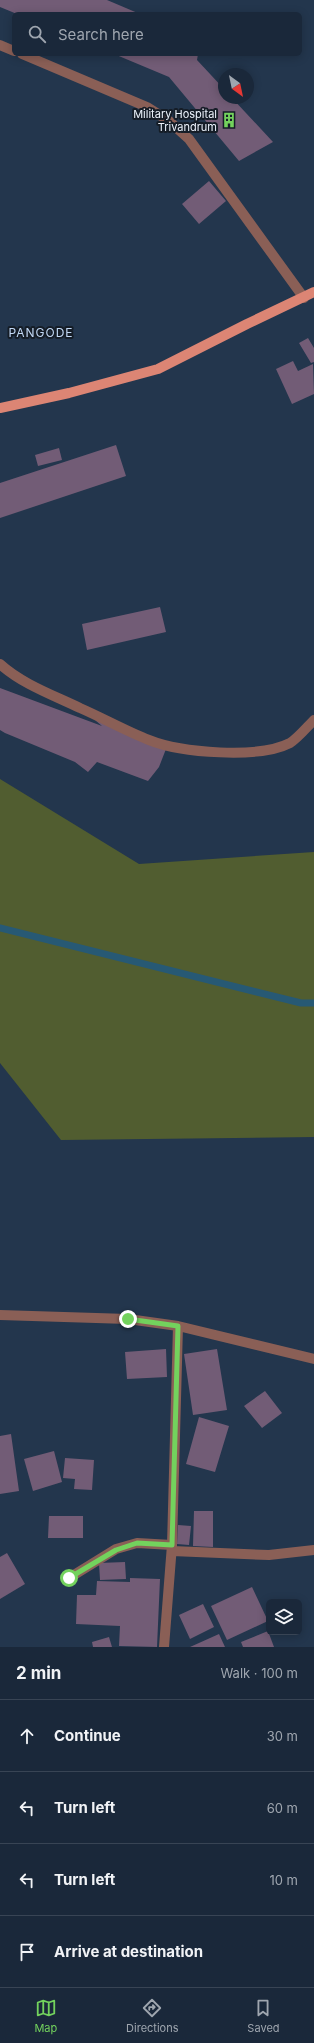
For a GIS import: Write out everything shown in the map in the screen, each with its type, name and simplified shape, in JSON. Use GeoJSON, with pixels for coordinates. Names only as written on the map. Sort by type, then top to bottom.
{"type":"FeatureCollection","features":[{"type":"Feature","properties":{"kind":"main road"},"geometry":{"type":"LineString","coordinates":[[0,408],[69,393],[158,369],[314,292]]}},
{"type":"Feature","properties":{"kind":"street"},"geometry":{"type":"LineString","coordinates":[[0,45],[12,50]]}},
{"type":"Feature","properties":{"kind":"street"},"geometry":{"type":"LineString","coordinates":[[27,56],[147,107],[169,121],[189,139],[304,298]]}},
{"type":"Feature","properties":{"kind":"street"},"geometry":{"type":"LineString","coordinates":[[0,664],[14,675],[44,691],[150,740],[183,748],[238,754],[263,751],[290,742],[314,720]]}},
{"type":"Feature","properties":{"kind":"street"},"geometry":{"type":"LineString","coordinates":[[0,1315],[128,1319],[178,1326],[314,1359]]}},
{"type":"Feature","properties":{"kind":"street"},"geometry":{"type":"LineString","coordinates":[[164,1647],[172,1548],[178,1326]]}},
{"type":"Feature","properties":{"kind":"street"},"geometry":{"type":"LineString","coordinates":[[69,1578],[116,1550],[137,1543],[172,1548],[269,1555],[314,1550]]}},
{"type":"Feature","properties":{"kind":"green space"},"geometry":{"type":"Polygon","coordinates":[[[0,779],[139,864],[314,852],[314,1137],[61,1140],[0,1063],[0,779]]]}},
{"type":"Feature","properties":{"kind":"building"},"geometry":{"type":"Polygon","coordinates":[[[0,0],[107,0],[135,12],[12,12],[0,7],[0,0]]]}},
{"type":"Feature","properties":{"kind":"building","name":"Military Hospital Trivandrum"},"geometry":{"type":"Polygon","coordinates":[[[119,56],[198,56],[197,60],[218,83],[218,104],[238,104],[273,142],[239,161],[169,77],[119,56]]]}},
{"type":"Feature","properties":{"kind":"building"},"geometry":{"type":"Polygon","coordinates":[[[209,181],[226,201],[199,224],[182,204],[209,181]]]}},
{"type":"Feature","properties":{"kind":"building"},"geometry":{"type":"Polygon","coordinates":[[[308,338],[314,348],[314,362],[311,363],[299,343],[308,338]]]}},
{"type":"Feature","properties":{"kind":"building"},"geometry":{"type":"Polygon","coordinates":[[[293,361],[298,371],[313,364],[314,394],[292,404],[276,369],[293,361]]]}},
{"type":"Feature","properties":{"kind":"building"},"geometry":{"type":"Polygon","coordinates":[[[116,445],[126,476],[0,518],[0,483],[116,445]]]}},
{"type":"Feature","properties":{"kind":"building"},"geometry":{"type":"Polygon","coordinates":[[[59,448],[62,460],[38,466],[35,455],[59,448]]]}},
{"type":"Feature","properties":{"kind":"building"},"geometry":{"type":"Polygon","coordinates":[[[160,607],[166,632],[87,650],[82,624],[160,607]]]}},
{"type":"Feature","properties":{"kind":"building"},"geometry":{"type":"Polygon","coordinates":[[[0,688],[102,726],[95,720],[166,749],[159,767],[148,781],[97,762],[88,772],[75,762],[5,733],[0,730],[0,688]]]}},
{"type":"Feature","properties":{"kind":"building"},"geometry":{"type":"Polygon","coordinates":[[[166,1349],[167,1377],[127,1379],[125,1352],[166,1349]]]}},
{"type":"Feature","properties":{"kind":"building"},"geometry":{"type":"Polygon","coordinates":[[[217,1349],[227,1410],[193,1415],[184,1354],[217,1349]]]}},
{"type":"Feature","properties":{"kind":"building"},"geometry":{"type":"Polygon","coordinates":[[[265,1391],[282,1413],[262,1428],[244,1406],[265,1391]]]}},
{"type":"Feature","properties":{"kind":"building"},"geometry":{"type":"Polygon","coordinates":[[[199,1417],[229,1426],[215,1472],[186,1464],[199,1417]]]}},
{"type":"Feature","properties":{"kind":"building"},"geometry":{"type":"Polygon","coordinates":[[[11,1434],[19,1491],[0,1494],[0,1436],[11,1434]]]}},
{"type":"Feature","properties":{"kind":"building"},"geometry":{"type":"Polygon","coordinates":[[[54,1451],[62,1482],[33,1491],[24,1459],[54,1451]]]}},
{"type":"Feature","properties":{"kind":"building"},"geometry":{"type":"Polygon","coordinates":[[[65,1458],[94,1460],[92,1490],[74,1489],[75,1479],[63,1478],[65,1458]]]}},
{"type":"Feature","properties":{"kind":"building"},"geometry":{"type":"Polygon","coordinates":[[[194,1511],[213,1511],[213,1547],[193,1546],[194,1511]]]}},
{"type":"Feature","properties":{"kind":"building"},"geometry":{"type":"Polygon","coordinates":[[[49,1516],[83,1516],[83,1538],[48,1538],[49,1516]]]}},
{"type":"Feature","properties":{"kind":"building"},"geometry":{"type":"Polygon","coordinates":[[[178,1525],[191,1526],[189,1545],[177,1544],[178,1525]]]}},
{"type":"Feature","properties":{"kind":"building"},"geometry":{"type":"Polygon","coordinates":[[[7,1553],[25,1584],[0,1599],[0,1557],[7,1553]]]}},
{"type":"Feature","properties":{"kind":"building"},"geometry":{"type":"Polygon","coordinates":[[[125,1562],[126,1579],[100,1580],[99,1563],[125,1562]]]}},
{"type":"Feature","properties":{"kind":"building"},"geometry":{"type":"Polygon","coordinates":[[[130,1578],[160,1579],[157,1647],[119,1646],[120,1626],[76,1624],[77,1595],[96,1595],[97,1581],[130,1582],[130,1578]]]}},
{"type":"Feature","properties":{"kind":"building"},"geometry":{"type":"Polygon","coordinates":[[[252,1587],[266,1617],[266,1622],[227,1640],[211,1606],[252,1587]]]}},
{"type":"Feature","properties":{"kind":"building"},"geometry":{"type":"Polygon","coordinates":[[[203,1604],[214,1627],[190,1639],[179,1615],[203,1604]]]}},
{"type":"Feature","properties":{"kind":"building"},"geometry":{"type":"Polygon","coordinates":[[[266,1632],[266,1635],[270,1635],[274,1647],[243,1647],[241,1642],[266,1632]]]}},
{"type":"Feature","properties":{"kind":"building"},"geometry":{"type":"Polygon","coordinates":[[[219,1634],[225,1647],[190,1647],[219,1634]]]}},
{"type":"Feature","properties":{"kind":"building"},"geometry":{"type":"Polygon","coordinates":[[[109,1637],[112,1647],[93,1647],[92,1642],[109,1637]]]}},
{"type":"Feature","properties":{"kind":"waterway"},"geometry":{"type":"LineString","coordinates":[[0,928],[301,1003],[314,1003]]}},
{"type":"Feature","properties":{"kind":"place","name":"Military Hospital Trivandrum"},"geometry":{"type":"Point","coordinates":[229,120]}},
{"type":"Feature","properties":{"kind":"district","name":"PANGODE"},"geometry":{"type":"Point","coordinates":[41,333]}},
{"type":"Feature","properties":{"kind":"route"},"geometry":{"type":"LineString","coordinates":[[69,1578],[116,1550],[137,1543],[172,1545],[178,1326],[128,1319]]}}]}
